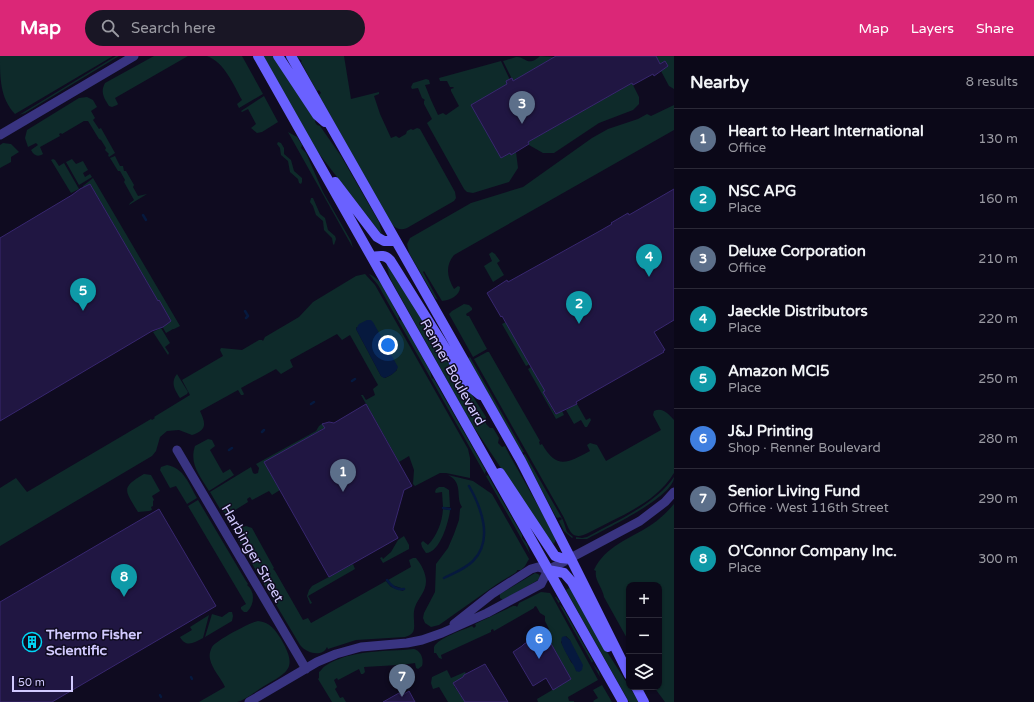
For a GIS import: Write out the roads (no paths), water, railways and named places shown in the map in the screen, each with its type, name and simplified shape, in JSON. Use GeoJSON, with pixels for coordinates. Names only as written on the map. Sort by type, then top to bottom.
{"type":"FeatureCollection","features":[{"type":"Feature","properties":{"kind":"main road","name":"Renner Boulevard"},"geometry":{"type":"LineString","coordinates":[[258,56],[623,702]]}},
{"type":"Feature","properties":{"kind":"main road"},"geometry":{"type":"LineString","coordinates":[[278,56],[317,115],[331,127]]}},
{"type":"Feature","properties":{"kind":"main road","name":"Renner Boulevard"},"geometry":{"type":"LineString","coordinates":[[291,56],[521,461],[626,669]]}},
{"type":"Feature","properties":{"kind":"main road"},"geometry":{"type":"LineString","coordinates":[[320,165],[345,193],[377,237],[384,241],[396,241]]}},
{"type":"Feature","properties":{"kind":"main road"},"geometry":{"type":"LineString","coordinates":[[372,257],[381,255],[386,256],[390,260],[469,386],[487,402]]}},
{"type":"Feature","properties":{"kind":"main road"},"geometry":{"type":"LineString","coordinates":[[488,462],[499,470],[555,556],[571,559]]}},
{"type":"Feature","properties":{"kind":"main road"},"geometry":{"type":"LineString","coordinates":[[548,570],[564,573],[572,582],[610,651],[626,671]]}},
{"type":"Feature","properties":{"kind":"main road"},"geometry":{"type":"LineString","coordinates":[[638,690],[644,702]]}},
{"type":"Feature","properties":{"kind":"street"},"geometry":{"type":"LineString","coordinates":[[0,135],[134,56]]}},
{"type":"Feature","properties":{"kind":"street","name":"Harbinger Street"},"geometry":{"type":"LineString","coordinates":[[177,450],[306,669]]}},
{"type":"Feature","properties":{"kind":"street"},"geometry":{"type":"LineString","coordinates":[[249,702],[326,658],[348,649],[422,640],[442,633],[487,613],[541,584],[548,570],[640,521],[661,506],[674,492]]}},
{"type":"Feature","properties":{"kind":"street"},"geometry":{"type":"LineString","coordinates":[[442,633],[492,594],[531,569],[538,567],[548,570]]}},
{"type":"Feature","properties":{"kind":"water"},"geometry":{"type":"Polygon","coordinates":[[[367,320],[371,320],[373,322],[398,367],[396,371],[384,378],[381,376],[356,329],[359,324],[367,320]]]}},
{"type":"Feature","properties":{"kind":"water"},"geometry":{"type":"Polygon","coordinates":[[[565,636],[570,640],[583,665],[582,670],[579,672],[576,671],[562,645],[562,637],[565,636]]]}},
{"type":"Feature","properties":{"kind":"waterway"},"geometry":{"type":"LineString","coordinates":[[143,215],[146,220]]}},
{"type":"Feature","properties":{"kind":"waterway"},"geometry":{"type":"LineString","coordinates":[[245,311],[248,316],[246,318]]}},
{"type":"Feature","properties":{"kind":"waterway"},"geometry":{"type":"LineString","coordinates":[[444,578],[470,564],[479,553],[483,543],[484,534],[481,513],[469,486]]}},
{"type":"Feature","properties":{"kind":"waterway"},"geometry":{"type":"LineString","coordinates":[[443,508],[450,509]]}},
{"type":"Feature","properties":{"kind":"waterway"},"geometry":{"type":"LineString","coordinates":[[387,580],[394,587],[404,589]]}},
{"type":"Feature","properties":{"kind":"place","name":"Deluxe Corporation"},"geometry":{"type":"Point","coordinates":[522,124]}},
{"type":"Feature","properties":{"kind":"place","name":"Jaeckle Distributors"},"geometry":{"type":"Point","coordinates":[649,277]}},
{"type":"Feature","properties":{"kind":"place","name":"Amazon MCI5"},"geometry":{"type":"Point","coordinates":[83,311]}},
{"type":"Feature","properties":{"kind":"place","name":"NSC APG"},"geometry":{"type":"Point","coordinates":[579,324]}},
{"type":"Feature","properties":{"kind":"place","name":"Heart to Heart International"},"geometry":{"type":"Point","coordinates":[343,492]}},
{"type":"Feature","properties":{"kind":"place","name":"O'Connor Company Inc."},"geometry":{"type":"Point","coordinates":[124,597]}},
{"type":"Feature","properties":{"kind":"place","name":"Thermo Fisher Scientific"},"geometry":{"type":"Point","coordinates":[32,642]}},
{"type":"Feature","properties":{"kind":"place","name":"J&J Printing"},"geometry":{"type":"Point","coordinates":[539,659]}},
{"type":"Feature","properties":{"kind":"place","name":"Senior Living Fund"},"geometry":{"type":"Point","coordinates":[402,697]}}]}
